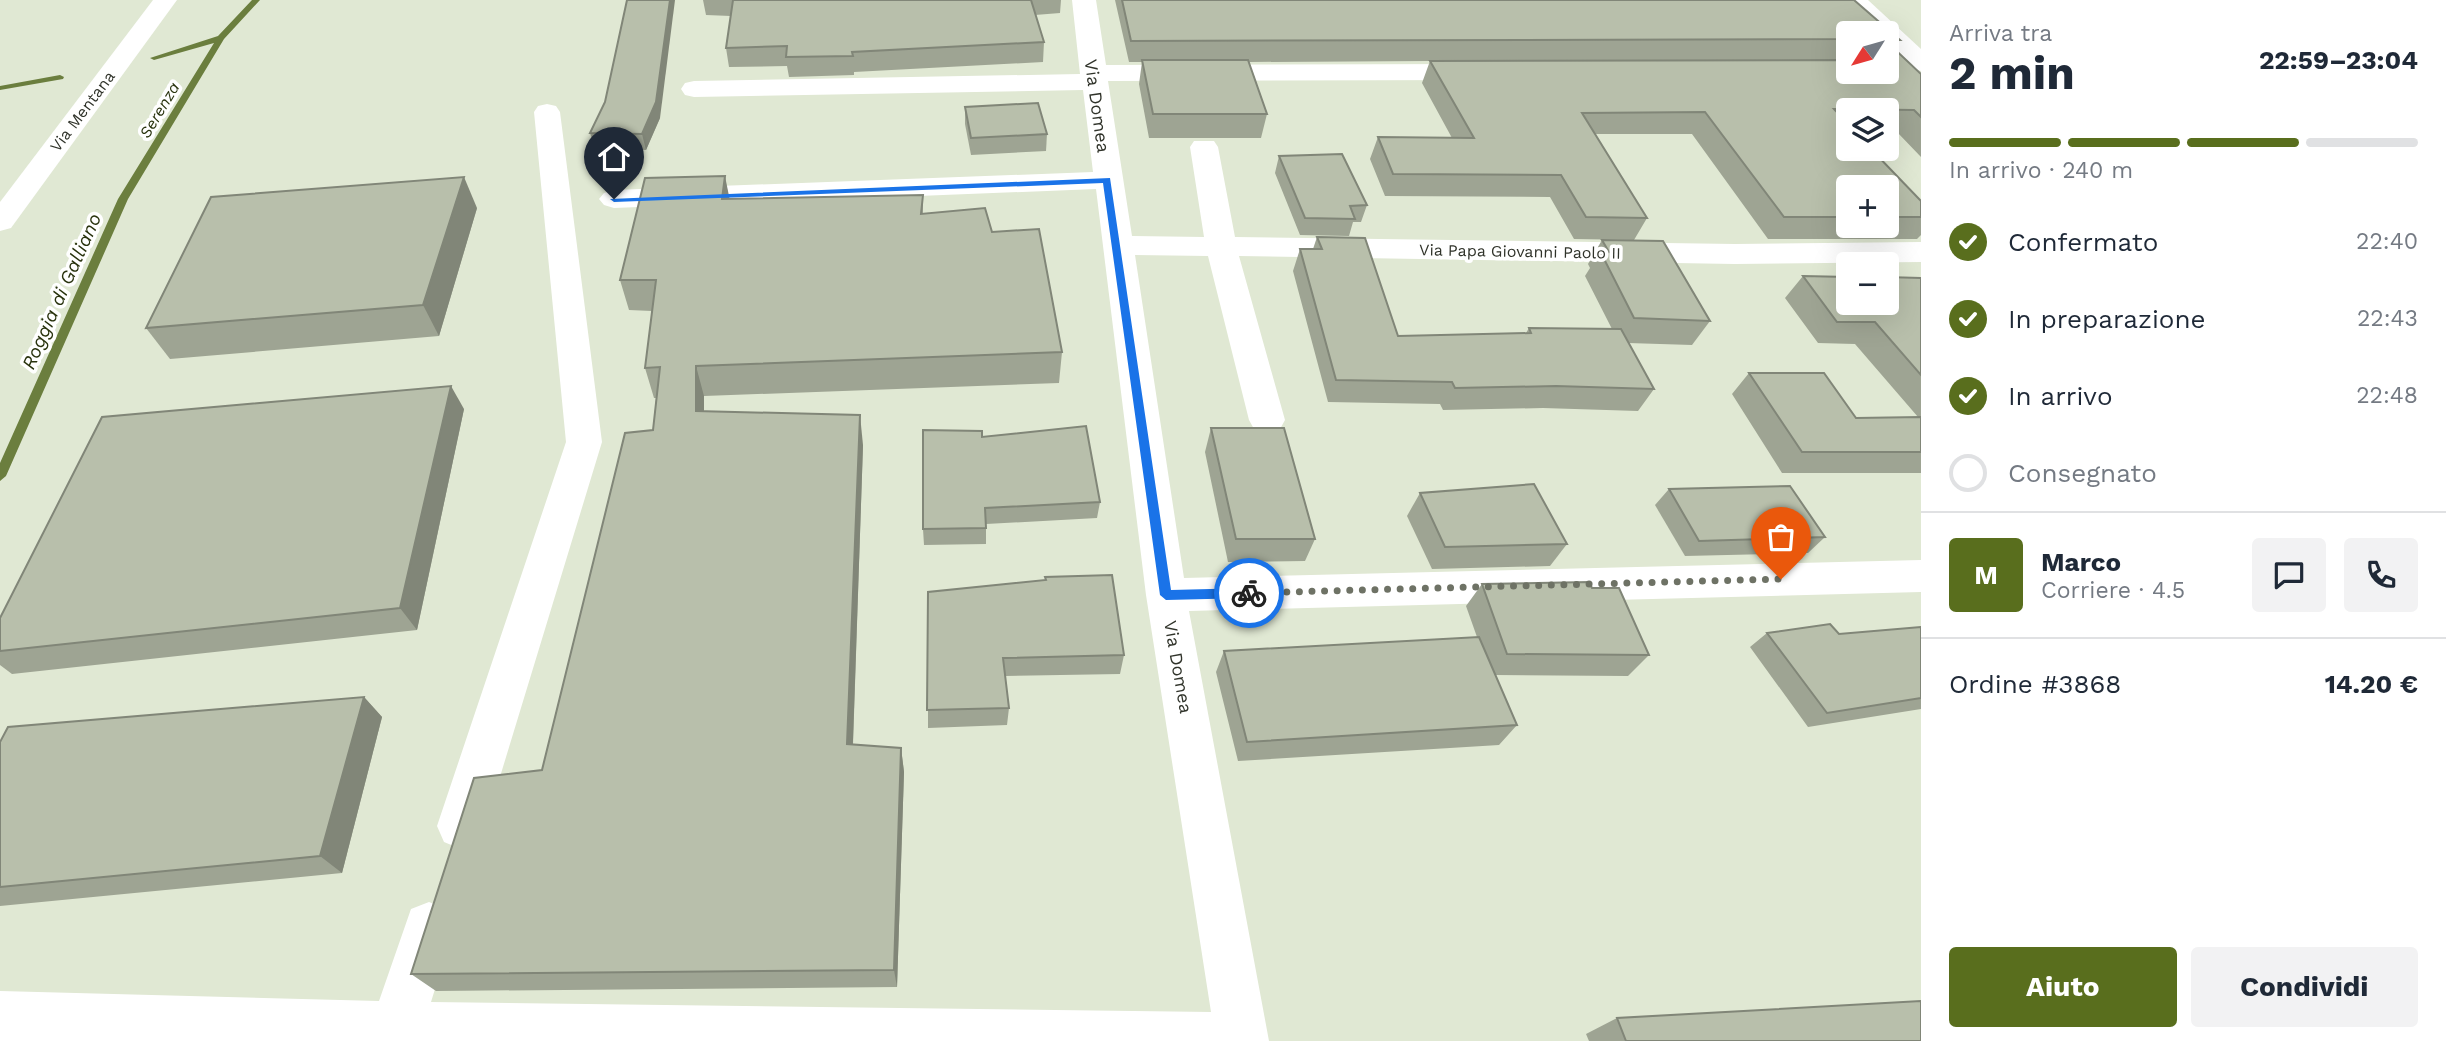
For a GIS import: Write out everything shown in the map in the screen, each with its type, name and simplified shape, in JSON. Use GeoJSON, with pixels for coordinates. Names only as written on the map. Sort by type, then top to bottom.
{"type":"FeatureCollection","features":[{"type":"Feature","properties":{"kind":"street","name":"Via Mentana"},"geometry":{"type":"LineString","coordinates":[[0,222],[165,0]]}},
{"type":"Feature","properties":{"kind":"street","name":"Via Domea"},"geometry":{"type":"LineString","coordinates":[[1084,0],[1166,595],[1241,1040]]}},
{"type":"Feature","properties":{"kind":"street"},"geometry":{"type":"LineString","coordinates":[[1853,0],[1913,68]]}},
{"type":"Feature","properties":{"kind":"street"},"geometry":{"type":"LineString","coordinates":[[694,89],[1093,77],[1498,72]]}},
{"type":"Feature","properties":{"kind":"street"},"geometry":{"type":"LineString","coordinates":[[452,855],[584,442],[547,112]]}},
{"type":"Feature","properties":{"kind":"street"},"geometry":{"type":"LineString","coordinates":[[1204,147],[1221,246],[1267,420]]}},
{"type":"Feature","properties":{"kind":"street"},"geometry":{"type":"LineString","coordinates":[[614,199],[1107,180]]}},
{"type":"Feature","properties":{"kind":"street","name":"Via Papa Giovanni Paolo II"},"geometry":{"type":"LineString","coordinates":[[1119,246],[1735,254],[1921,252]]}},
{"type":"Feature","properties":{"kind":"street"},"geometry":{"type":"LineString","coordinates":[[1166,595],[1921,576]]}},
{"type":"Feature","properties":{"kind":"street"},"geometry":{"type":"LineString","coordinates":[[396,1028],[439,895]]}},
{"type":"Feature","properties":{"kind":"street"},"geometry":{"type":"LineString","coordinates":[[0,1017],[396,1028],[447,1035],[1241,1040]]}},
{"type":"Feature","properties":{"kind":"building"},"geometry":{"type":"Polygon","coordinates":[[[627,0],[670,0],[656,102],[642,134],[590,133],[605,102],[627,0]]]}},
{"type":"Feature","properties":{"kind":"building"},"geometry":{"type":"Polygon","coordinates":[[[733,0],[1031,0],[1044,42],[852,52],[853,56],[786,57],[787,46],[726,48],[733,0]]]}},
{"type":"Feature","properties":{"kind":"building"},"geometry":{"type":"Polygon","coordinates":[[[1122,0],[1854,0],[1878,21],[1836,21],[1836,39],[1131,41],[1122,0]]]}},
{"type":"Feature","properties":{"kind":"building"},"geometry":{"type":"Polygon","coordinates":[[[1899,53],[1921,74],[1921,117],[1914,110],[1899,110],[1899,98],[1836,98],[1836,161],[1883,161],[1896,175],[1836,175],[1836,217],[1784,217],[1705,112],[1582,113],[1647,218],[1586,217],[1561,175],[1393,174],[1378,137],[1474,138],[1430,61],[1836,60],[1836,84],[1899,84],[1899,53]]]}},
{"type":"Feature","properties":{"kind":"building"},"geometry":{"type":"Polygon","coordinates":[[[1142,60],[1248,60],[1267,114],[1153,114],[1142,60]]]}},
{"type":"Feature","properties":{"kind":"building"},"geometry":{"type":"Polygon","coordinates":[[[1038,103],[1047,134],[971,138],[965,107],[1038,103]]]}},
{"type":"Feature","properties":{"kind":"building"},"geometry":{"type":"Polygon","coordinates":[[[1342,154],[1367,205],[1350,206],[1355,219],[1305,218],[1279,156],[1342,154]]]}},
{"type":"Feature","properties":{"kind":"building"},"geometry":{"type":"Polygon","coordinates":[[[725,176],[722,199],[923,195],[921,214],[985,208],[992,232],[1039,229],[1062,352],[696,366],[696,411],[860,415],[847,744],[901,748],[894,970],[411,974],[474,778],[542,770],[625,433],[653,430],[660,367],[645,368],[656,280],[620,280],[645,178],[725,176]]]}},
{"type":"Feature","properties":{"kind":"building"},"geometry":{"type":"Polygon","coordinates":[[[464,177],[423,305],[146,328],[211,197],[464,177]]]}},
{"type":"Feature","properties":{"kind":"building"},"geometry":{"type":"Polygon","coordinates":[[[1899,178],[1921,201],[1921,217],[1899,217],[1899,178]]]}},
{"type":"Feature","properties":{"kind":"building"},"geometry":{"type":"Polygon","coordinates":[[[1317,237],[1365,238],[1398,336],[1531,333],[1529,328],[1621,329],[1654,389],[1556,386],[1455,388],[1452,382],[1336,380],[1300,249],[1322,249],[1317,237]]]}},
{"type":"Feature","properties":{"kind":"building"},"geometry":{"type":"Polygon","coordinates":[[[1602,240],[1663,241],[1710,321],[1634,318],[1600,251],[1609,252],[1602,240]]]}},
{"type":"Feature","properties":{"kind":"building"},"geometry":{"type":"Polygon","coordinates":[[[1803,276],[1836,277],[1836,315],[1899,315],[1899,277],[1921,278],[1921,375],[1875,322],[1837,322],[1803,276]]]}},
{"type":"Feature","properties":{"kind":"building"},"geometry":{"type":"Polygon","coordinates":[[[1749,373],[1824,373],[1856,418],[1921,417],[1921,452],[1802,452],[1749,373]]]}},
{"type":"Feature","properties":{"kind":"building"},"geometry":{"type":"Polygon","coordinates":[[[451,386],[400,608],[0,651],[0,618],[102,417],[451,386]]]}},
{"type":"Feature","properties":{"kind":"building"},"geometry":{"type":"Polygon","coordinates":[[[1086,426],[1100,502],[985,508],[986,528],[923,529],[923,430],[982,431],[982,437],[1086,426]]]}},
{"type":"Feature","properties":{"kind":"building"},"geometry":{"type":"Polygon","coordinates":[[[1211,428],[1284,428],[1315,539],[1236,539],[1211,428]]]}},
{"type":"Feature","properties":{"kind":"building"},"geometry":{"type":"Polygon","coordinates":[[[1534,484],[1567,544],[1445,547],[1420,493],[1534,484]]]}},
{"type":"Feature","properties":{"kind":"building"},"geometry":{"type":"Polygon","coordinates":[[[1790,486],[1825,537],[1699,541],[1669,489],[1790,486]]]}},
{"type":"Feature","properties":{"kind":"building"},"geometry":{"type":"Polygon","coordinates":[[[1112,575],[1124,655],[1003,658],[1009,708],[927,710],[928,592],[1046,580],[1045,577],[1112,575]]]}},
{"type":"Feature","properties":{"kind":"building"},"geometry":{"type":"Polygon","coordinates":[[[1589,582],[1592,588],[1619,588],[1649,655],[1507,654],[1482,584],[1589,582]]]}},
{"type":"Feature","properties":{"kind":"building"},"geometry":{"type":"Polygon","coordinates":[[[1830,624],[1839,634],[1921,627],[1921,698],[1827,713],[1767,633],[1830,624]]]}},
{"type":"Feature","properties":{"kind":"building"},"geometry":{"type":"Polygon","coordinates":[[[1479,637],[1517,725],[1247,742],[1224,651],[1479,637]]]}},
{"type":"Feature","properties":{"kind":"building"},"geometry":{"type":"Polygon","coordinates":[[[364,697],[320,856],[0,887],[0,742],[8,727],[364,697]]]}},
{"type":"Feature","properties":{"kind":"building"},"geometry":{"type":"Polygon","coordinates":[[[1921,1001],[1921,1041],[1626,1041],[1617,1018],[1921,1001]]]}},
{"type":"Feature","properties":{"kind":"waterway","name":"Serenza"},"geometry":{"type":"LineString","coordinates":[[221,38],[256,0]]}},
{"type":"Feature","properties":{"kind":"waterway","name":"Roggia di Galliano"},"geometry":{"type":"LineString","coordinates":[[0,476],[123,199],[221,38]]}},
{"type":"Feature","properties":{"kind":"waterway","name":"Serenza"},"geometry":{"type":"LineString","coordinates":[[154,58],[221,38]]}},
{"type":"Feature","properties":{"kind":"waterway","name":"Serenza"},"geometry":{"type":"LineString","coordinates":[[0,88],[60,77]]}},
{"type":"Feature","properties":{"kind":"way so far"},"geometry":{"type":"LineString","coordinates":[[1249,593],[1781,579]]}},
{"type":"Feature","properties":{"kind":"route"},"geometry":{"type":"LineString","coordinates":[[614,199],[1107,180],[1119,246],[1166,595],[1249,593]]}}]}
